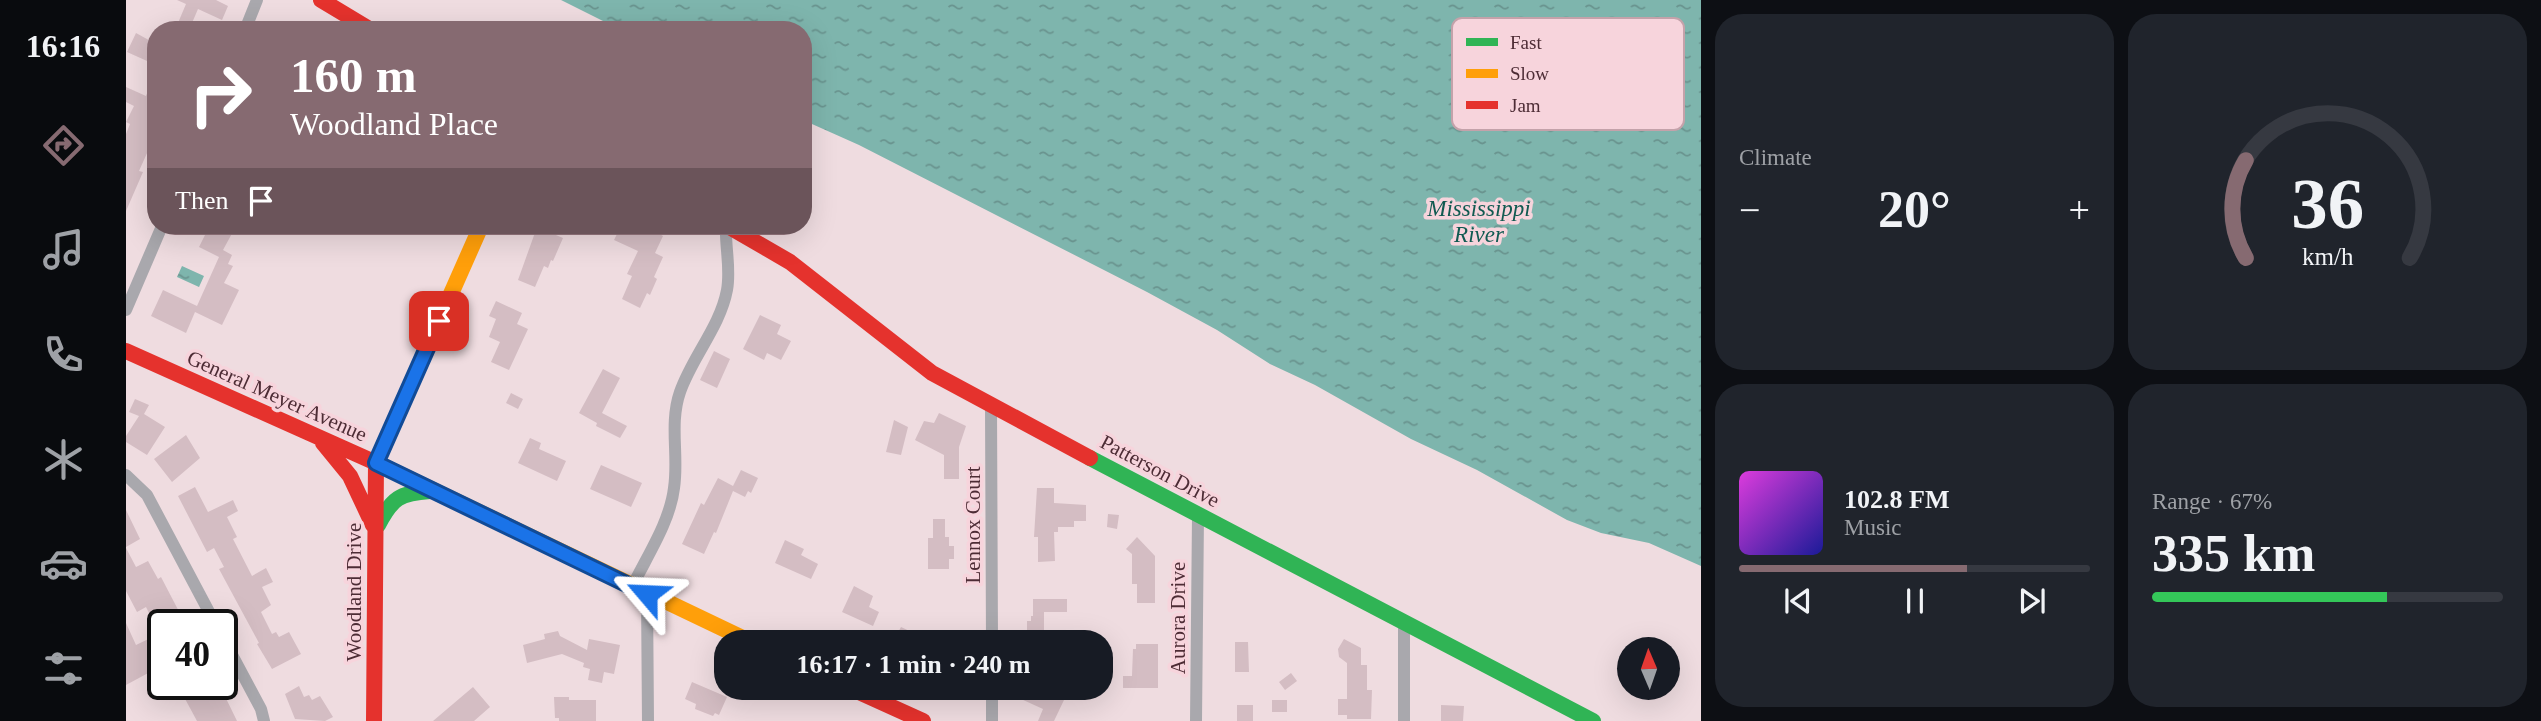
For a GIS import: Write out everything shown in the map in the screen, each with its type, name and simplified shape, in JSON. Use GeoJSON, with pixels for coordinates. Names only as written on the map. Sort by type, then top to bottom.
{"type":"FeatureCollection","features":[{"type":"Feature","properties":{"kind":"street"},"geometry":{"type":"LineString","coordinates":[[249,21],[257,0]]}},
{"type":"Feature","properties":{"kind":"street"},"geometry":{"type":"LineString","coordinates":[[321,0],[356,21]]}},
{"type":"Feature","properties":{"kind":"street"},"geometry":{"type":"LineString","coordinates":[[126,310],[158,235]]}},
{"type":"Feature","properties":{"kind":"street"},"geometry":{"type":"LineString","coordinates":[[376,463],[477,235]]}},
{"type":"Feature","properties":{"kind":"street"},"geometry":{"type":"LineString","coordinates":[[632,587],[667,514],[674,493],[676,476],[673,430],[680,391],[723,308],[729,273],[726,235]]}},
{"type":"Feature","properties":{"kind":"street","name":"Patterson Drive"},"geometry":{"type":"LineString","coordinates":[[743,235],[790,262],[932,373],[992,407],[1593,721]]}},
{"type":"Feature","properties":{"kind":"street","name":"General Meyer Avenue"},"geometry":{"type":"LineString","coordinates":[[126,351],[376,463],[725,630]]}},
{"type":"Feature","properties":{"kind":"street","name":"Lennox Court"},"geometry":{"type":"LineString","coordinates":[[992,407],[992,630]]}},
{"type":"Feature","properties":{"kind":"street"},"geometry":{"type":"LineString","coordinates":[[320,438],[350,476],[375,530]]}},
{"type":"Feature","properties":{"kind":"street","name":"Woodland Drive"},"geometry":{"type":"LineString","coordinates":[[374,721],[376,463]]}},
{"type":"Feature","properties":{"kind":"street"},"geometry":{"type":"LineString","coordinates":[[126,475],[147,495],[208,609]]}},
{"type":"Feature","properties":{"kind":"street"},"geometry":{"type":"LineString","coordinates":[[375,530],[387,507],[396,497],[405,492],[433,491]]}},
{"type":"Feature","properties":{"kind":"street","name":"Aurora Drive"},"geometry":{"type":"LineString","coordinates":[[1196,721],[1198,515]]}},
{"type":"Feature","properties":{"kind":"street"},"geometry":{"type":"LineString","coordinates":[[647,594],[648,721]]}},
{"type":"Feature","properties":{"kind":"street"},"geometry":{"type":"LineString","coordinates":[[1404,623],[1404,721]]}},
{"type":"Feature","properties":{"kind":"street"},"geometry":{"type":"LineString","coordinates":[[238,666],[261,709],[264,721]]}},
{"type":"Feature","properties":{"kind":"street"},"geometry":{"type":"LineString","coordinates":[[877,700],[923,721]]}},
{"type":"Feature","properties":{"kind":"street"},"geometry":{"type":"LineString","coordinates":[[992,700],[992,721]]}},
{"type":"Feature","properties":{"kind":"water","name":"Mississippi River"},"geometry":{"type":"Polygon","coordinates":[[[561,0],[1701,0],[1701,566],[1649,543],[1601,533],[1567,520],[1477,470],[1411,439],[1315,385],[1270,364],[1217,330],[1147,292],[859,145],[812,124],[812,21],[603,21],[561,0]]]}},
{"type":"Feature","properties":{"kind":"water"},"geometry":{"type":"Polygon","coordinates":[[[182,266],[204,276],[199,287],[177,277],[182,266]]]}},
{"type":"Feature","properties":{"kind":"building"},"geometry":{"type":"Polygon","coordinates":[[[177,0],[216,0],[228,6],[222,20],[198,9],[193,21],[179,21],[186,4],[177,0]]]}},
{"type":"Feature","properties":{"kind":"building"},"geometry":{"type":"Polygon","coordinates":[[[136,33],[147,39],[147,61],[127,52],[136,33]]]}},
{"type":"Feature","properties":{"kind":"building"},"geometry":{"type":"Polygon","coordinates":[[[126,87],[146,96],[147,93],[147,153],[139,171],[143,172],[126,211],[126,134],[130,124],[126,122],[134,106],[126,102],[126,87]]]}},
{"type":"Feature","properties":{"kind":"building"},"geometry":{"type":"Polygon","coordinates":[[[205,235],[231,235],[223,250],[232,255],[228,264],[233,266],[224,283],[239,290],[222,325],[195,312],[186,333],[151,316],[163,290],[197,306],[219,257],[199,247],[205,235]]]}},
{"type":"Feature","properties":{"kind":"building"},"geometry":{"type":"Polygon","coordinates":[[[534,235],[556,235],[563,238],[553,261],[551,260],[548,268],[544,266],[535,287],[518,280],[534,235]]]}},
{"type":"Feature","properties":{"kind":"building"},"geometry":{"type":"Polygon","coordinates":[[[616,235],[663,236],[655,253],[663,257],[654,277],[657,279],[640,308],[622,299],[632,276],[627,274],[638,251],[614,240],[616,235]]]}},
{"type":"Feature","properties":{"kind":"building"},"geometry":{"type":"Polygon","coordinates":[[[496,301],[522,313],[517,324],[528,329],[509,370],[491,362],[500,342],[489,337],[496,319],[489,316],[496,301]]]}},
{"type":"Feature","properties":{"kind":"building"},"geometry":{"type":"Polygon","coordinates":[[[760,315],[781,325],[777,334],[791,341],[781,360],[767,353],[764,360],[743,349],[760,315]]]}},
{"type":"Feature","properties":{"kind":"building"},"geometry":{"type":"Polygon","coordinates":[[[714,351],[730,359],[717,388],[700,380],[714,351]]]}},
{"type":"Feature","properties":{"kind":"building"},"geometry":{"type":"Polygon","coordinates":[[[603,369],[620,378],[602,413],[627,426],[620,438],[596,426],[597,423],[579,413],[603,369]]]}},
{"type":"Feature","properties":{"kind":"building"},"geometry":{"type":"Polygon","coordinates":[[[511,393],[523,399],[518,409],[506,403],[511,393]]]}},
{"type":"Feature","properties":{"kind":"building"},"geometry":{"type":"Polygon","coordinates":[[[135,399],[149,405],[144,414],[165,427],[147,455],[126,442],[126,436],[139,416],[129,412],[135,399]]]}},
{"type":"Feature","properties":{"kind":"building"},"geometry":{"type":"Polygon","coordinates":[[[939,413],[966,426],[959,447],[959,479],[944,479],[944,455],[915,440],[924,421],[934,423],[939,413]]]}},
{"type":"Feature","properties":{"kind":"building"},"geometry":{"type":"Polygon","coordinates":[[[894,420],[908,427],[901,455],[886,452],[894,420]]]}},
{"type":"Feature","properties":{"kind":"building"},"geometry":{"type":"Polygon","coordinates":[[[186,435],[200,458],[172,482],[154,459],[186,435]]]}},
{"type":"Feature","properties":{"kind":"building"},"geometry":{"type":"Polygon","coordinates":[[[530,438],[541,443],[539,449],[566,461],[557,481],[518,463],[530,438]]]}},
{"type":"Feature","properties":{"kind":"building"},"geometry":{"type":"Polygon","coordinates":[[[601,465],[642,483],[631,507],[590,489],[601,465]]]}},
{"type":"Feature","properties":{"kind":"building"},"geometry":{"type":"Polygon","coordinates":[[[741,470],[758,478],[751,493],[748,491],[745,497],[733,491],[716,533],[714,532],[704,554],[682,544],[701,503],[704,505],[718,478],[733,486],[741,470]]]}},
{"type":"Feature","properties":{"kind":"building"},"geometry":{"type":"Polygon","coordinates":[[[195,487],[208,512],[233,500],[238,511],[227,517],[237,537],[233,539],[252,576],[266,568],[273,582],[262,587],[271,605],[261,612],[272,634],[276,632],[279,637],[289,632],[301,654],[272,669],[219,569],[224,567],[214,548],[207,552],[178,496],[195,487]]]}},
{"type":"Feature","properties":{"kind":"building"},"geometry":{"type":"Polygon","coordinates":[[[1037,488],[1054,488],[1054,503],[1086,505],[1086,521],[1074,521],[1074,527],[1058,527],[1058,532],[1054,532],[1055,561],[1038,562],[1038,537],[1034,537],[1037,488]]]}},
{"type":"Feature","properties":{"kind":"building"},"geometry":{"type":"Polygon","coordinates":[[[126,510],[140,539],[126,547],[126,510]]]}},
{"type":"Feature","properties":{"kind":"building"},"geometry":{"type":"Polygon","coordinates":[[[1108,514],[1119,515],[1117,529],[1107,527],[1108,514]]]}},
{"type":"Feature","properties":{"kind":"building"},"geometry":{"type":"Polygon","coordinates":[[[933,519],[945,519],[945,537],[949,537],[949,546],[954,546],[954,559],[949,559],[949,569],[928,569],[928,538],[933,538],[933,519]]]}},
{"type":"Feature","properties":{"kind":"building"},"geometry":{"type":"Polygon","coordinates":[[[1137,537],[1155,556],[1155,603],[1137,603],[1137,584],[1132,584],[1132,554],[1126,549],[1137,537]]]}},
{"type":"Feature","properties":{"kind":"building"},"geometry":{"type":"Polygon","coordinates":[[[785,540],[804,549],[801,555],[818,564],[811,579],[775,563],[785,540]]]}},
{"type":"Feature","properties":{"kind":"building"},"geometry":{"type":"Polygon","coordinates":[[[126,548],[136,567],[148,561],[158,579],[161,577],[178,609],[146,607],[137,612],[126,591],[126,548]]]}},
{"type":"Feature","properties":{"kind":"building"},"geometry":{"type":"Polygon","coordinates":[[[854,586],[873,596],[869,607],[879,612],[873,626],[842,612],[854,586]]]}},
{"type":"Feature","properties":{"kind":"building"},"geometry":{"type":"Polygon","coordinates":[[[1033,599],[1067,599],[1067,612],[1044,612],[1044,630],[1027,630],[1027,621],[1031,621],[1033,599]]]}},
{"type":"Feature","properties":{"kind":"building"},"geometry":{"type":"Polygon","coordinates":[[[126,623],[136,645],[147,640],[147,674],[126,685],[126,623]]]}},
{"type":"Feature","properties":{"kind":"building"},"geometry":{"type":"Polygon","coordinates":[[[558,631],[560,636],[587,650],[589,639],[620,645],[614,674],[604,672],[602,683],[588,680],[590,669],[583,667],[584,663],[562,654],[527,663],[523,645],[545,639],[544,634],[558,631]]]}},
{"type":"Feature","properties":{"kind":"building"},"geometry":{"type":"Polygon","coordinates":[[[1344,639],[1361,648],[1361,665],[1367,665],[1367,690],[1372,690],[1371,719],[1347,719],[1347,715],[1338,715],[1338,699],[1347,699],[1347,663],[1339,657],[1338,649],[1344,639]]]}},
{"type":"Feature","properties":{"kind":"building"},"geometry":{"type":"Polygon","coordinates":[[[1235,642],[1248,642],[1249,672],[1235,672],[1235,642]]]}},
{"type":"Feature","properties":{"kind":"building"},"geometry":{"type":"Polygon","coordinates":[[[1136,644],[1158,644],[1158,688],[1123,688],[1123,676],[1132,676],[1133,649],[1136,649],[1136,644]]]}},
{"type":"Feature","properties":{"kind":"building"},"geometry":{"type":"Polygon","coordinates":[[[1291,673],[1297,681],[1285,690],[1279,682],[1291,673]]]}},
{"type":"Feature","properties":{"kind":"building"},"geometry":{"type":"Polygon","coordinates":[[[692,682],[714,691],[714,700],[726,700],[719,715],[715,713],[713,716],[695,709],[696,704],[685,699],[692,682]]]}},
{"type":"Feature","properties":{"kind":"building"},"geometry":{"type":"Polygon","coordinates":[[[299,686],[304,697],[309,695],[312,700],[320,696],[333,717],[325,721],[295,719],[285,694],[299,686]]]}},
{"type":"Feature","properties":{"kind":"building"},"geometry":{"type":"Polygon","coordinates":[[[473,687],[490,707],[474,721],[433,721],[473,687]]]}},
{"type":"Feature","properties":{"kind":"building"},"geometry":{"type":"Polygon","coordinates":[[[554,697],[596,700],[596,721],[559,721],[559,718],[555,718],[554,697]]]}},
{"type":"Feature","properties":{"kind":"building"},"geometry":{"type":"Polygon","coordinates":[[[186,700],[227,700],[237,721],[197,721],[186,700]]]}},
{"type":"Feature","properties":{"kind":"building"},"geometry":{"type":"Polygon","coordinates":[[[1023,700],[1064,700],[1054,721],[1038,721],[1043,709],[1023,700]]]}},
{"type":"Feature","properties":{"kind":"building"},"geometry":{"type":"Polygon","coordinates":[[[1272,700],[1287,700],[1287,712],[1272,712],[1272,700]]]}},
{"type":"Feature","properties":{"kind":"building"},"geometry":{"type":"Polygon","coordinates":[[[1237,705],[1253,705],[1253,721],[1237,721],[1237,705]]]}},
{"type":"Feature","properties":{"kind":"building"},"geometry":{"type":"Polygon","coordinates":[[[1441,705],[1464,706],[1463,721],[1441,721],[1441,705]]]}},
{"type":"Feature","properties":{"kind":"traffic: fast"},"geometry":{"type":"LineString","coordinates":[[1090,458],[1593,721]]}},
{"type":"Feature","properties":{"kind":"traffic: fast"},"geometry":{"type":"LineString","coordinates":[[378,525],[398,499],[411,493],[430,491]]}},
{"type":"Feature","properties":{"kind":"traffic: slow"},"geometry":{"type":"LineString","coordinates":[[385,443],[477,235]]}},
{"type":"Feature","properties":{"kind":"traffic: slow"},"geometry":{"type":"LineString","coordinates":[[383,466],[726,630]]}},
{"type":"Feature","properties":{"kind":"traffic: jam"},"geometry":{"type":"LineString","coordinates":[[321,0],[356,21]]}},
{"type":"Feature","properties":{"kind":"traffic: jam"},"geometry":{"type":"LineString","coordinates":[[744,235],[790,262],[932,373],[1090,458]]}},
{"type":"Feature","properties":{"kind":"traffic: jam"},"geometry":{"type":"LineString","coordinates":[[126,351],[383,466]]}},
{"type":"Feature","properties":{"kind":"traffic: jam"},"geometry":{"type":"LineString","coordinates":[[323,443],[350,476],[373,525]]}},
{"type":"Feature","properties":{"kind":"traffic: jam"},"geometry":{"type":"LineString","coordinates":[[374,721],[376,463],[385,443]]}},
{"type":"Feature","properties":{"kind":"traffic: jam"},"geometry":{"type":"LineString","coordinates":[[877,700],[923,721]]}},
{"type":"Feature","properties":{"kind":"route"},"geometry":{"type":"LineString","coordinates":[[439,321],[376,463],[647,594]]}}]}
